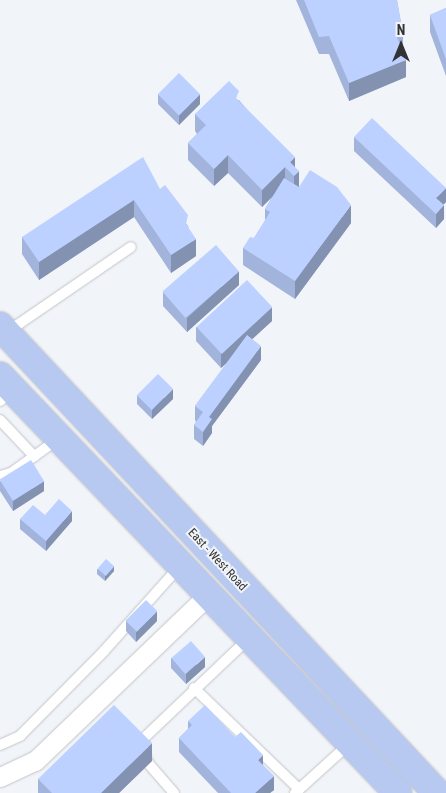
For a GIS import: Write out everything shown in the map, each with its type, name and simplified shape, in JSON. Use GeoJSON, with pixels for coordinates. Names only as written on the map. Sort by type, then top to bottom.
{"type":"FeatureCollection","features":[{"type":"Feature","properties":{"kind":"main road","name":"East - West Road"},"geometry":{"type":"LineString","coordinates":[[3,329],[437,793]]}},
{"type":"Feature","properties":{"kind":"main road"},"geometry":{"type":"LineString","coordinates":[[4,389],[60,438],[396,792]]}},
{"type":"Feature","properties":{"kind":"street"},"geometry":{"type":"LineString","coordinates":[[0,777],[35,761],[209,594]]}},
{"type":"Feature","properties":{"kind":"lane"},"geometry":{"type":"LineString","coordinates":[[3,329],[131,247]]}},
{"type":"Feature","properties":{"kind":"lane"},"geometry":{"type":"LineString","coordinates":[[0,420],[34,456]]}},
{"type":"Feature","properties":{"kind":"lane"},"geometry":{"type":"LineString","coordinates":[[0,476],[11,473],[60,438]]}},
{"type":"Feature","properties":{"kind":"lane"},"geometry":{"type":"LineString","coordinates":[[0,745],[20,736],[104,651],[181,564]]}},
{"type":"Feature","properties":{"kind":"lane"},"geometry":{"type":"LineString","coordinates":[[174,793],[148,763],[143,750],[144,738],[194,688],[250,637]]}},
{"type":"Feature","properties":{"kind":"lane"},"geometry":{"type":"LineString","coordinates":[[194,688],[297,791],[350,744]]}},
{"type":"Feature","properties":{"kind":"building"},"geometry":{"type":"Polygon","coordinates":[[[304,0],[397,0],[403,34],[396,35],[406,60],[349,83],[329,36],[319,37],[304,0]]]}},
{"type":"Feature","properties":{"kind":"building"},"geometry":{"type":"Polygon","coordinates":[[[446,8],[446,59],[430,15],[446,8]]]}},
{"type":"Feature","properties":{"kind":"building"},"geometry":{"type":"Polygon","coordinates":[[[179,73],[200,94],[179,115],[158,94],[179,73]]]}},
{"type":"Feature","properties":{"kind":"building"},"geometry":{"type":"Polygon","coordinates":[[[229,81],[239,91],[236,98],[295,157],[290,162],[299,171],[294,176],[285,167],[262,190],[228,155],[214,169],[188,143],[206,125],[195,114],[229,81]]]}},
{"type":"Feature","properties":{"kind":"building"},"geometry":{"type":"Polygon","coordinates":[[[372,118],[446,188],[436,198],[444,205],[436,214],[354,137],[372,118]]]}},
{"type":"Feature","properties":{"kind":"building"},"geometry":{"type":"Polygon","coordinates":[[[143,157],[160,189],[165,185],[188,215],[186,224],[196,239],[171,255],[134,200],[39,262],[22,237],[143,157]]]}},
{"type":"Feature","properties":{"kind":"building"},"geometry":{"type":"Polygon","coordinates":[[[310,170],[337,187],[351,205],[295,281],[243,248],[250,237],[254,238],[270,212],[265,209],[284,178],[299,187],[310,170]]]}},
{"type":"Feature","properties":{"kind":"building"},"geometry":{"type":"Polygon","coordinates":[[[216,245],[239,271],[185,318],[162,292],[216,245]]]}},
{"type":"Feature","properties":{"kind":"building"},"geometry":{"type":"Polygon","coordinates":[[[247,280],[272,307],[222,354],[197,327],[247,280]]]}},
{"type":"Feature","properties":{"kind":"building"},"geometry":{"type":"Polygon","coordinates":[[[247,335],[261,346],[209,417],[212,419],[203,432],[194,425],[203,412],[195,406],[247,335]]]}},
{"type":"Feature","properties":{"kind":"building"},"geometry":{"type":"Polygon","coordinates":[[[158,374],[173,389],[152,410],[137,395],[158,374]]]}},
{"type":"Feature","properties":{"kind":"building"},"geometry":{"type":"Polygon","coordinates":[[[31,460],[44,481],[13,501],[0,479],[31,460]]]}},
{"type":"Feature","properties":{"kind":"building"},"geometry":{"type":"Polygon","coordinates":[[[59,499],[72,511],[46,541],[20,519],[33,505],[45,515],[59,499]]]}},
{"type":"Feature","properties":{"kind":"building"},"geometry":{"type":"Polygon","coordinates":[[[106,559],[114,566],[106,576],[97,569],[106,559]]]}},
{"type":"Feature","properties":{"kind":"building"},"geometry":{"type":"Polygon","coordinates":[[[146,600],[157,611],[137,632],[125,621],[146,600]]]}},
{"type":"Feature","properties":{"kind":"building"},"geometry":{"type":"Polygon","coordinates":[[[191,641],[205,657],[185,674],[171,658],[191,641]]]}},
{"type":"Feature","properties":{"kind":"building"},"geometry":{"type":"Polygon","coordinates":[[[114,705],[152,743],[101,793],[52,793],[38,779],[114,705]]]}},
{"type":"Feature","properties":{"kind":"building"},"geometry":{"type":"Polygon","coordinates":[[[205,705],[235,737],[241,732],[263,755],[258,760],[274,776],[255,793],[231,793],[179,738],[192,725],[188,721],[205,705]]]}}]}
